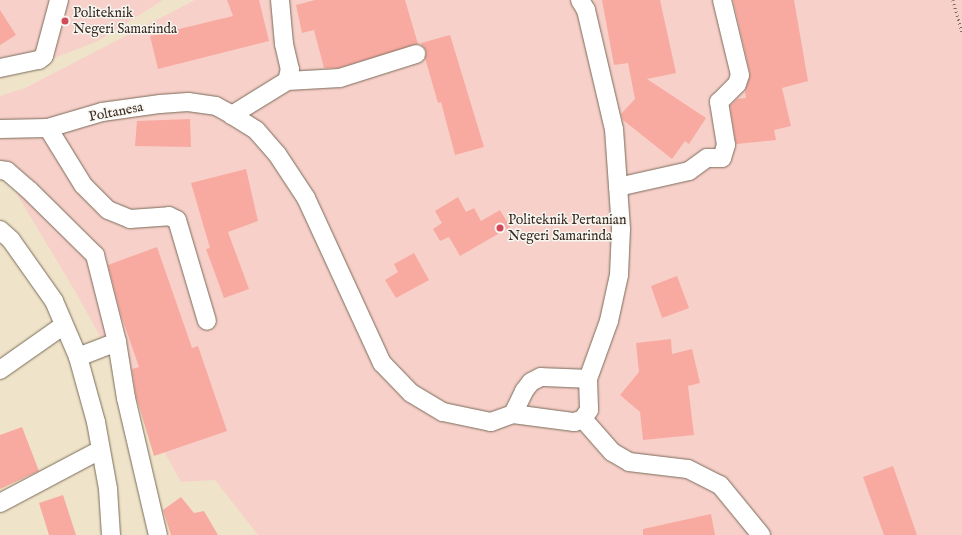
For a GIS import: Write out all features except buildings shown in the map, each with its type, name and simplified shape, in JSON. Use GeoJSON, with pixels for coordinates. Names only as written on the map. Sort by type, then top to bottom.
{"type":"FeatureCollection","features":[{"type":"Feature","properties":{"kind":"street"},"geometry":{"type":"LineString","coordinates":[[0,68],[39,60],[44,56],[59,0]]}},
{"type":"Feature","properties":{"kind":"street"},"geometry":{"type":"LineString","coordinates":[[280,0],[284,44],[290,69],[287,81]]}},
{"type":"Feature","properties":{"kind":"street"},"geometry":{"type":"LineString","coordinates":[[580,0],[586,10],[614,130],[621,229],[619,275],[609,321],[588,379],[589,410],[583,419],[574,422],[513,414],[524,390],[531,382],[541,377],[588,379]]}},
{"type":"Feature","properties":{"kind":"street"},"geometry":{"type":"LineString","coordinates":[[618,187],[689,171],[707,158],[722,158],[726,145],[719,102],[737,84],[740,75],[722,0]]}},
{"type":"Feature","properties":{"kind":"street"},"geometry":{"type":"LineString","coordinates":[[232,115],[287,81],[340,78],[416,54]]}},
{"type":"Feature","properties":{"kind":"street","name":"Poltanesa"},"geometry":{"type":"LineString","coordinates":[[0,129],[48,128],[102,112],[160,104],[188,102],[216,106],[256,130],[272,148],[306,198],[382,363],[411,393],[443,412],[492,422],[513,414]]}},
{"type":"Feature","properties":{"kind":"street"},"geometry":{"type":"LineString","coordinates":[[48,128],[83,185],[108,210],[130,219],[169,216],[177,220],[207,321]]}},
{"type":"Feature","properties":{"kind":"street"},"geometry":{"type":"LineString","coordinates":[[0,170],[8,171],[94,255],[117,342],[126,398],[158,535]]}},
{"type":"Feature","properties":{"kind":"street"},"geometry":{"type":"LineString","coordinates":[[0,230],[11,240],[54,301],[78,357],[96,422],[108,490],[111,535]]}},
{"type":"Feature","properties":{"kind":"street"},"geometry":{"type":"LineString","coordinates":[[0,370],[64,325]]}},
{"type":"Feature","properties":{"kind":"street"},"geometry":{"type":"LineString","coordinates":[[78,357],[117,342]]}},
{"type":"Feature","properties":{"kind":"street"},"geometry":{"type":"LineString","coordinates":[[583,419],[612,452],[629,462],[688,468],[720,485],[761,535]]}},
{"type":"Feature","properties":{"kind":"street"},"geometry":{"type":"LineString","coordinates":[[0,503],[100,450]]}},
{"type":"Feature","properties":{"kind":"path"},"geometry":{"type":"LineString","coordinates":[[953,0],[962,32]]}},
{"type":"Feature","properties":{"kind":"shaded area","name":"Politeknik Negeri Samarinda"},"geometry":{"type":"Polygon","coordinates":[[[0,0],[163,0],[98,41],[0,79],[0,0]]]}},
{"type":"Feature","properties":{"kind":"shaded area","name":"Politeknik Pertanian Negeri Samarinda"},"geometry":{"type":"Polygon","coordinates":[[[195,0],[962,0],[962,535],[258,535],[215,480],[181,482],[75,291],[0,166],[0,96],[25,88],[195,0]]]}},
{"type":"Feature","properties":{"kind":"place","name":"Politeknik Negeri Samarinda"},"geometry":{"type":"Point","coordinates":[65,21]}},
{"type":"Feature","properties":{"kind":"place","name":"Politeknik Pertanian Negeri Samarinda"},"geometry":{"type":"Point","coordinates":[500,228]}}]}
